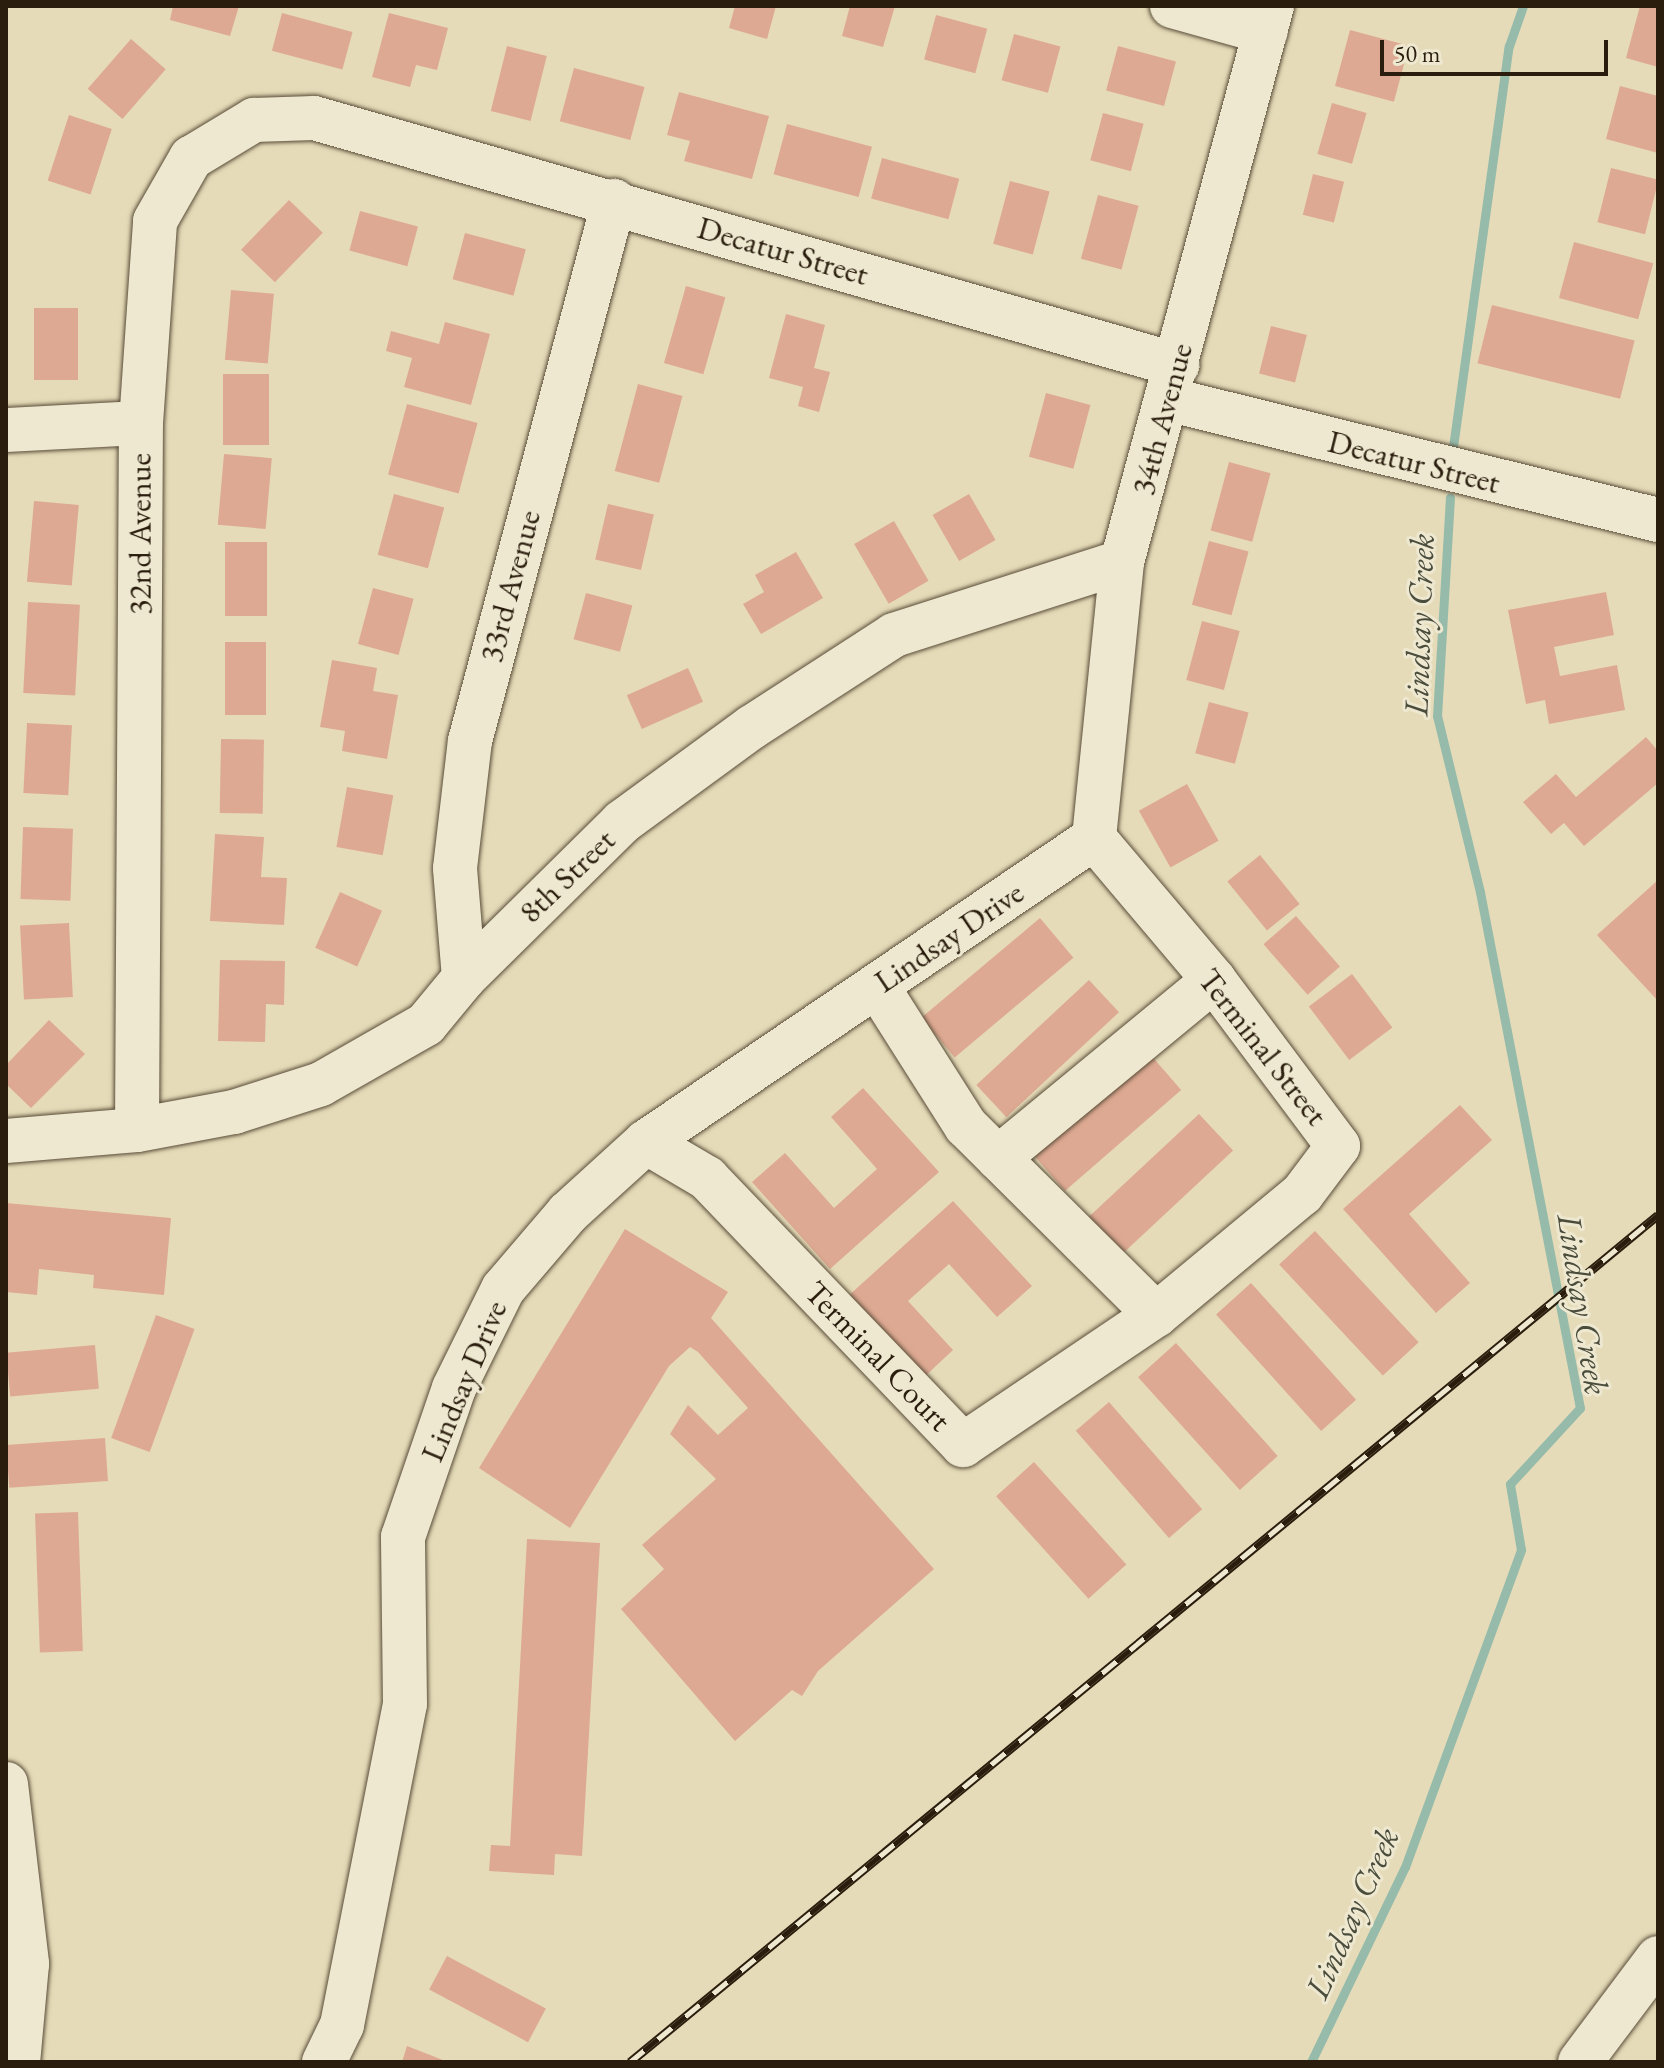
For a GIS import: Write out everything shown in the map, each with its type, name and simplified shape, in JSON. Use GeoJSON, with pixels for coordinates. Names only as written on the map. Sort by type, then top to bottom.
{"type":"FeatureCollection","features":[{"type":"Feature","properties":{"kind":"street"},"geometry":{"type":"LineString","coordinates":[[1172,6],[1269,19]]}},
{"type":"Feature","properties":{"kind":"street","name":"34th Avenue"},"geometry":{"type":"LineString","coordinates":[[1094,838],[1122,562],[1174,383],[1269,19]]}},
{"type":"Feature","properties":{"kind":"street","name":"32nd Avenue"},"geometry":{"type":"LineString","coordinates":[[137,1130],[141,423],[155,221],[191,158],[254,120],[314,118],[388,138]]}},
{"type":"Feature","properties":{"kind":"street","name":"Decatur Street"},"geometry":{"type":"LineString","coordinates":[[388,138],[614,201],[1174,383],[1658,520]]}},
{"type":"Feature","properties":{"kind":"street","name":"33rd Avenue"},"geometry":{"type":"LineString","coordinates":[[464,978],[455,868],[470,741],[614,201]]}},
{"type":"Feature","properties":{"kind":"street"},"geometry":{"type":"LineString","coordinates":[[6,430],[141,423]]}},
{"type":"Feature","properties":{"kind":"street","name":"8th Street"},"geometry":{"type":"LineString","coordinates":[[6,1141],[137,1130],[234,1112],[321,1084],[426,1024],[464,978],[622,822],[894,635],[1122,562]]}},
{"type":"Feature","properties":{"kind":"street","name":"Terminal Street"},"geometry":{"type":"LineString","coordinates":[[1094,838],[1214,980],[1338,1146],[1302,1194],[1238,1248]]}},
{"type":"Feature","properties":{"kind":"street","name":"Lindsay Drive"},"geometry":{"type":"LineString","coordinates":[[324,2062],[342,2025],[405,1704],[403,1537],[449,1403],[503,1289],[568,1213],[646,1142],[1094,838]]}},
{"type":"Feature","properties":{"kind":"street"},"geometry":{"type":"LineString","coordinates":[[998,1158],[1214,980]]}},
{"type":"Feature","properties":{"kind":"street"},"geometry":{"type":"LineString","coordinates":[[877,986],[966,1126],[1156,1315]]}},
{"type":"Feature","properties":{"kind":"street","name":"Terminal Court"},"geometry":{"type":"LineString","coordinates":[[646,1142],[707,1178],[963,1445],[1156,1315],[1238,1248]]}},
{"type":"Feature","properties":{"kind":"street"},"geometry":{"type":"LineString","coordinates":[[6,1784],[27,1964],[18,2062]]}},
{"type":"Feature","properties":{"kind":"street"},"geometry":{"type":"LineString","coordinates":[[1580,2062],[1658,1958]]}},
{"type":"Feature","properties":{"kind":"building"},"geometry":{"type":"Polygon","coordinates":[[[173,6],[239,6],[230,36],[170,20],[173,6]]]}},
{"type":"Feature","properties":{"kind":"building"},"geometry":{"type":"Polygon","coordinates":[[[735,6],[776,6],[767,39],[729,28],[735,6]]]}},
{"type":"Feature","properties":{"kind":"building"},"geometry":{"type":"Polygon","coordinates":[[[850,6],[895,6],[883,47],[842,36],[850,6]]]}},
{"type":"Feature","properties":{"kind":"building"},"geometry":{"type":"Polygon","coordinates":[[[1640,6],[1658,6],[1658,67],[1626,58],[1640,6]]]}},
{"type":"Feature","properties":{"kind":"building"},"geometry":{"type":"Polygon","coordinates":[[[282,13],[353,32],[342,70],[272,51],[282,13]]]}},
{"type":"Feature","properties":{"kind":"building"},"geometry":{"type":"Polygon","coordinates":[[[389,13],[448,28],[437,70],[416,65],[410,87],[372,77],[389,13]]]}},
{"type":"Feature","properties":{"kind":"building"},"geometry":{"type":"Polygon","coordinates":[[[936,15],[987,29],[975,73],[924,59],[936,15]]]}},
{"type":"Feature","properties":{"kind":"building"},"geometry":{"type":"Polygon","coordinates":[[[1350,30],[1409,46],[1394,102],[1335,86],[1350,30]]]}},
{"type":"Feature","properties":{"kind":"building"},"geometry":{"type":"Polygon","coordinates":[[[1014,34],[1060,46],[1048,93],[1002,80],[1014,34]]]}},
{"type":"Feature","properties":{"kind":"building"},"geometry":{"type":"Polygon","coordinates":[[[131,39],[166,69],[122,119],[88,89],[131,39]]]}},
{"type":"Feature","properties":{"kind":"building"},"geometry":{"type":"Polygon","coordinates":[[[507,46],[547,56],[531,121],[491,111],[507,46]]]}},
{"type":"Feature","properties":{"kind":"building"},"geometry":{"type":"Polygon","coordinates":[[[1118,46],[1176,62],[1164,106],[1106,90],[1118,46]]]}},
{"type":"Feature","properties":{"kind":"building"},"geometry":{"type":"Polygon","coordinates":[[[574,68],[645,87],[630,140],[560,121],[574,68]]]}},
{"type":"Feature","properties":{"kind":"building"},"geometry":{"type":"Polygon","coordinates":[[[1620,86],[1658,96],[1658,153],[1606,139],[1620,86]]]}},
{"type":"Feature","properties":{"kind":"building"},"geometry":{"type":"Polygon","coordinates":[[[679,92],[769,116],[752,179],[684,161],[690,141],[667,135],[679,92]]]}},
{"type":"Feature","properties":{"kind":"building"},"geometry":{"type":"Polygon","coordinates":[[[1332,103],[1367,113],[1352,164],[1317,154],[1332,103]]]}},
{"type":"Feature","properties":{"kind":"building"},"geometry":{"type":"Polygon","coordinates":[[[1103,113],[1144,124],[1131,171],[1090,160],[1103,113]]]}},
{"type":"Feature","properties":{"kind":"building"},"geometry":{"type":"Polygon","coordinates":[[[69,115],[112,129],[90,195],[48,181],[69,115]]]}},
{"type":"Feature","properties":{"kind":"building"},"geometry":{"type":"Polygon","coordinates":[[[787,124],[872,147],[859,197],[774,174],[787,124]]]}},
{"type":"Feature","properties":{"kind":"building"},"geometry":{"type":"Polygon","coordinates":[[[882,158],[959,179],[948,219],[871,199],[882,158]]]}},
{"type":"Feature","properties":{"kind":"building"},"geometry":{"type":"Polygon","coordinates":[[[1611,168],[1658,180],[1645,234],[1597,222],[1611,168]]]}},
{"type":"Feature","properties":{"kind":"building"},"geometry":{"type":"Polygon","coordinates":[[[1313,174],[1344,182],[1334,222],[1303,215],[1313,174]]]}},
{"type":"Feature","properties":{"kind":"building"},"geometry":{"type":"Polygon","coordinates":[[[1010,181],[1050,192],[1033,254],[993,244],[1010,181]]]}},
{"type":"Feature","properties":{"kind":"building"},"geometry":{"type":"Polygon","coordinates":[[[1098,195],[1139,206],[1121,270],[1081,259],[1098,195]]]}},
{"type":"Feature","properties":{"kind":"building"},"geometry":{"type":"Polygon","coordinates":[[[289,200],[323,233],[275,282],[241,250],[289,200]]]}},
{"type":"Feature","properties":{"kind":"building"},"geometry":{"type":"Polygon","coordinates":[[[360,211],[418,227],[407,266],[349,251],[360,211]]]}},
{"type":"Feature","properties":{"kind":"building"},"geometry":{"type":"Polygon","coordinates":[[[465,233],[526,249],[513,296],[453,279],[465,233]]]}},
{"type":"Feature","properties":{"kind":"building"},"geometry":{"type":"Polygon","coordinates":[[[1574,242],[1653,263],[1638,319],[1559,298],[1574,242]]]}},
{"type":"Feature","properties":{"kind":"building"},"geometry":{"type":"Polygon","coordinates":[[[686,286],[725,297],[703,374],[664,363],[686,286]]]}},
{"type":"Feature","properties":{"kind":"building"},"geometry":{"type":"Polygon","coordinates":[[[231,290],[274,294],[268,363],[225,360],[231,290]]]}},
{"type":"Feature","properties":{"kind":"building"},"geometry":{"type":"Polygon","coordinates":[[[1492,305],[1635,341],[1620,399],[1477,363],[1492,305]]]}},
{"type":"Feature","properties":{"kind":"building"},"geometry":{"type":"Polygon","coordinates":[[[34,308],[78,308],[78,380],[34,380],[34,308]]]}},
{"type":"Feature","properties":{"kind":"building"},"geometry":{"type":"Polygon","coordinates":[[[786,314],[825,325],[814,368],[830,372],[819,412],[798,406],[803,387],[769,378],[786,314]]]}},
{"type":"Feature","properties":{"kind":"building"},"geometry":{"type":"Polygon","coordinates":[[[445,322],[490,334],[471,405],[404,387],[412,358],[386,351],[391,331],[439,344],[445,322]]]}},
{"type":"Feature","properties":{"kind":"building"},"geometry":{"type":"Polygon","coordinates":[[[1271,326],[1307,335],[1295,382],[1259,374],[1271,326]]]}},
{"type":"Feature","properties":{"kind":"building"},"geometry":{"type":"Polygon","coordinates":[[[223,374],[269,374],[269,445],[223,445],[223,374]]]}},
{"type":"Feature","properties":{"kind":"building"},"geometry":{"type":"Polygon","coordinates":[[[638,384],[682,396],[659,483],[615,471],[638,384]]]}},
{"type":"Feature","properties":{"kind":"building"},"geometry":{"type":"Polygon","coordinates":[[[1046,393],[1090,405],[1073,469],[1029,457],[1046,393]]]}},
{"type":"Feature","properties":{"kind":"building"},"geometry":{"type":"Polygon","coordinates":[[[407,404],[478,423],[459,493],[388,475],[407,404]]]}},
{"type":"Feature","properties":{"kind":"building"},"geometry":{"type":"Polygon","coordinates":[[[224,454],[272,458],[266,529],[218,525],[224,454]]]}},
{"type":"Feature","properties":{"kind":"building"},"geometry":{"type":"Polygon","coordinates":[[[1229,462],[1271,473],[1252,542],[1211,531],[1229,462]]]}},
{"type":"Feature","properties":{"kind":"building"},"geometry":{"type":"Polygon","coordinates":[[[394,494],[444,507],[428,568],[378,555],[394,494]]]}},
{"type":"Feature","properties":{"kind":"building"},"geometry":{"type":"Polygon","coordinates":[[[969,494],[996,540],[959,561],[933,515],[969,494]]]}},
{"type":"Feature","properties":{"kind":"building"},"geometry":{"type":"Polygon","coordinates":[[[34,501],[79,505],[72,586],[27,582],[34,501]]]}},
{"type":"Feature","properties":{"kind":"building"},"geometry":{"type":"Polygon","coordinates":[[[608,504],[654,515],[641,570],[595,560],[608,504]]]}},
{"type":"Feature","properties":{"kind":"building"},"geometry":{"type":"Polygon","coordinates":[[[894,521],[928,581],[889,604],[854,544],[894,521]]]}},
{"type":"Feature","properties":{"kind":"building"},"geometry":{"type":"Polygon","coordinates":[[[1209,541],[1249,552],[1232,615],[1192,605],[1209,541]]]}},
{"type":"Feature","properties":{"kind":"building"},"geometry":{"type":"Polygon","coordinates":[[[225,542],[267,542],[267,616],[225,616],[225,542]]]}},
{"type":"Feature","properties":{"kind":"building"},"geometry":{"type":"Polygon","coordinates":[[[796,552],[823,598],[761,634],[743,604],[764,592],[755,575],[796,552]]]}},
{"type":"Feature","properties":{"kind":"building"},"geometry":{"type":"Polygon","coordinates":[[[373,588],[414,599],[399,655],[358,644],[373,588]]]}},
{"type":"Feature","properties":{"kind":"building"},"geometry":{"type":"Polygon","coordinates":[[[1606,592],[1614,635],[1554,647],[1560,676],[1617,665],[1625,710],[1549,724],[1545,700],[1526,704],[1508,610],[1606,592]]]}},
{"type":"Feature","properties":{"kind":"building"},"geometry":{"type":"Polygon","coordinates":[[[586,593],[632,605],[620,652],[574,639],[586,593]]]}},
{"type":"Feature","properties":{"kind":"building"},"geometry":{"type":"Polygon","coordinates":[[[28,602],[80,605],[75,696],[23,693],[28,602]]]}},
{"type":"Feature","properties":{"kind":"building"},"geometry":{"type":"Polygon","coordinates":[[[1202,621],[1240,631],[1224,690],[1186,680],[1202,621]]]}},
{"type":"Feature","properties":{"kind":"building"},"geometry":{"type":"Polygon","coordinates":[[[225,642],[266,642],[266,715],[225,715],[225,642]]]}},
{"type":"Feature","properties":{"kind":"building"},"geometry":{"type":"Polygon","coordinates":[[[332,660],[377,668],[373,691],[398,695],[387,759],[342,751],[345,731],[320,727],[332,660]]]}},
{"type":"Feature","properties":{"kind":"building"},"geometry":{"type":"Polygon","coordinates":[[[688,668],[703,702],[642,729],[627,695],[688,668]]]}},
{"type":"Feature","properties":{"kind":"building"},"geometry":{"type":"Polygon","coordinates":[[[1209,702],[1249,713],[1235,764],[1195,753],[1209,702]]]}},
{"type":"Feature","properties":{"kind":"building"},"geometry":{"type":"Polygon","coordinates":[[[27,723],[72,725],[68,795],[23,793],[27,723]]]}},
{"type":"Feature","properties":{"kind":"building"},"geometry":{"type":"Polygon","coordinates":[[[1646,737],[1658,751],[1658,783],[1584,846],[1564,823],[1551,834],[1523,802],[1556,774],[1576,797],[1646,737]]]}},
{"type":"Feature","properties":{"kind":"building"},"geometry":{"type":"Polygon","coordinates":[[[221,739],[264,740],[263,814],[220,813],[221,739]]]}},
{"type":"Feature","properties":{"kind":"building"},"geometry":{"type":"Polygon","coordinates":[[[1187,784],[1219,841],[1170,868],[1139,811],[1187,784]]]}},
{"type":"Feature","properties":{"kind":"building"},"geometry":{"type":"Polygon","coordinates":[[[347,787],[393,795],[383,855],[336,847],[347,787]]]}},
{"type":"Feature","properties":{"kind":"building"},"geometry":{"type":"Polygon","coordinates":[[[23,827],[73,829],[70,901],[20,899],[23,827]]]}},
{"type":"Feature","properties":{"kind":"building"},"geometry":{"type":"Polygon","coordinates":[[[215,834],[264,837],[261,877],[287,878],[284,925],[210,921],[215,834]]]}},
{"type":"Feature","properties":{"kind":"building"},"geometry":{"type":"Polygon","coordinates":[[[1260,855],[1300,904],[1267,930],[1227,881],[1260,855]]]}},
{"type":"Feature","properties":{"kind":"building"},"geometry":{"type":"Polygon","coordinates":[[[1658,880],[1658,1001],[1597,935],[1658,880]]]}},
{"type":"Feature","properties":{"kind":"building"},"geometry":{"type":"Polygon","coordinates":[[[340,892],[382,911],[357,966],[315,948],[340,892]]]}},
{"type":"Feature","properties":{"kind":"building"},"geometry":{"type":"Polygon","coordinates":[[[1296,916],[1340,967],[1308,995],[1264,944],[1296,916]]]}},
{"type":"Feature","properties":{"kind":"building"},"geometry":{"type":"Polygon","coordinates":[[[1040,918],[1073,958],[955,1057],[921,1018],[1040,918]]]}},
{"type":"Feature","properties":{"kind":"building"},"geometry":{"type":"Polygon","coordinates":[[[69,923],[73,997],[24,999],[20,926],[69,923]]]}},
{"type":"Feature","properties":{"kind":"building"},"geometry":{"type":"Polygon","coordinates":[[[220,960],[285,961],[284,1005],[266,1004],[265,1042],[218,1041],[220,960]]]}},
{"type":"Feature","properties":{"kind":"building"},"geometry":{"type":"Polygon","coordinates":[[[1352,974],[1392,1028],[1349,1060],[1309,1006],[1352,974]]]}},
{"type":"Feature","properties":{"kind":"building"},"geometry":{"type":"Polygon","coordinates":[[[1089,980],[1119,1012],[1006,1117],[976,1085],[1089,980]]]}},
{"type":"Feature","properties":{"kind":"building"},"geometry":{"type":"Polygon","coordinates":[[[49,1020],[85,1054],[31,1108],[6,1084],[6,1065],[49,1020]]]}},
{"type":"Feature","properties":{"kind":"building"},"geometry":{"type":"Polygon","coordinates":[[[1149,1053],[1181,1090],[1065,1191],[1033,1154],[1149,1053]]]}},
{"type":"Feature","properties":{"kind":"building"},"geometry":{"type":"Polygon","coordinates":[[[863,1088],[939,1172],[830,1269],[752,1182],[785,1153],[834,1208],[877,1169],[831,1117],[863,1088]]]}},
{"type":"Feature","properties":{"kind":"building"},"geometry":{"type":"Polygon","coordinates":[[[1460,1105],[1492,1140],[1409,1214],[1470,1283],[1436,1313],[1343,1209],[1460,1105]]]}},
{"type":"Feature","properties":{"kind":"building"},"geometry":{"type":"Polygon","coordinates":[[[1199,1114],[1233,1151],[1119,1257],[1085,1220],[1199,1114]]]}},
{"type":"Feature","properties":{"kind":"building"},"geometry":{"type":"Polygon","coordinates":[[[953,1201],[1032,1286],[997,1317],[949,1264],[908,1301],[953,1350],[921,1380],[846,1298],[953,1201]]]}},
{"type":"Feature","properties":{"kind":"building"},"geometry":{"type":"Polygon","coordinates":[[[6,1203],[171,1218],[164,1295],[93,1288],[94,1275],[39,1269],[37,1295],[6,1292],[6,1203]]]}},
{"type":"Feature","properties":{"kind":"building"},"geometry":{"type":"Polygon","coordinates":[[[625,1229],[728,1292],[711,1318],[934,1569],[818,1671],[802,1696],[792,1690],[735,1741],[621,1609],[664,1569],[642,1545],[716,1479],[670,1434],[688,1405],[718,1435],[748,1408],[698,1352],[690,1347],[669,1366],[570,1528],[479,1468],[625,1229]]]}},
{"type":"Feature","properties":{"kind":"building"},"geometry":{"type":"Polygon","coordinates":[[[1315,1231],[1419,1342],[1383,1376],[1279,1264],[1315,1231]]]}},
{"type":"Feature","properties":{"kind":"building"},"geometry":{"type":"Polygon","coordinates":[[[1251,1283],[1356,1400],[1321,1431],[1216,1314],[1251,1283]]]}},
{"type":"Feature","properties":{"kind":"building"},"geometry":{"type":"Polygon","coordinates":[[[156,1315],[195,1329],[150,1452],[111,1438],[156,1315]]]}},
{"type":"Feature","properties":{"kind":"building"},"geometry":{"type":"Polygon","coordinates":[[[1176,1343],[1278,1456],[1240,1490],[1138,1377],[1176,1343]]]}},
{"type":"Feature","properties":{"kind":"building"},"geometry":{"type":"Polygon","coordinates":[[[95,1345],[99,1389],[10,1397],[6,1353],[95,1345]]]}},
{"type":"Feature","properties":{"kind":"building"},"geometry":{"type":"Polygon","coordinates":[[[1109,1402],[1202,1509],[1169,1538],[1076,1431],[1109,1402]]]}},
{"type":"Feature","properties":{"kind":"building"},"geometry":{"type":"Polygon","coordinates":[[[105,1438],[108,1481],[9,1488],[6,1445],[105,1438]]]}},
{"type":"Feature","properties":{"kind":"building"},"geometry":{"type":"Polygon","coordinates":[[[1034,1462],[1126,1565],[1088,1599],[996,1496],[1034,1462]]]}},
{"type":"Feature","properties":{"kind":"building"},"geometry":{"type":"Polygon","coordinates":[[[78,1512],[83,1651],[40,1652],[35,1514],[78,1512]]]}},
{"type":"Feature","properties":{"kind":"building"},"geometry":{"type":"Polygon","coordinates":[[[527,1539],[600,1543],[582,1856],[555,1854],[554,1875],[489,1871],[491,1845],[510,1846],[527,1539]]]}},
{"type":"Feature","properties":{"kind":"building"},"geometry":{"type":"Polygon","coordinates":[[[447,1956],[546,2009],[528,2042],[429,1990],[447,1956]]]}},
{"type":"Feature","properties":{"kind":"building"},"geometry":{"type":"Polygon","coordinates":[[[407,2046],[448,2062],[402,2062],[407,2046]]]}},
{"type":"Feature","properties":{"kind":"waterway","name":"Lindsay Creek"},"geometry":{"type":"LineString","coordinates":[[1453,447],[1509,46],[1523,6]]}},
{"type":"Feature","properties":{"kind":"waterway","name":"Lindsay Creek"},"geometry":{"type":"LineString","coordinates":[[1311,2062],[1405,1867],[1521,1550],[1510,1484],[1580,1408],[1480,892],[1437,716],[1450,497]]}},
{"type":"Feature","properties":{"kind":"railway"},"geometry":{"type":"LineString","coordinates":[[630,2062],[1658,1215]]}}]}
